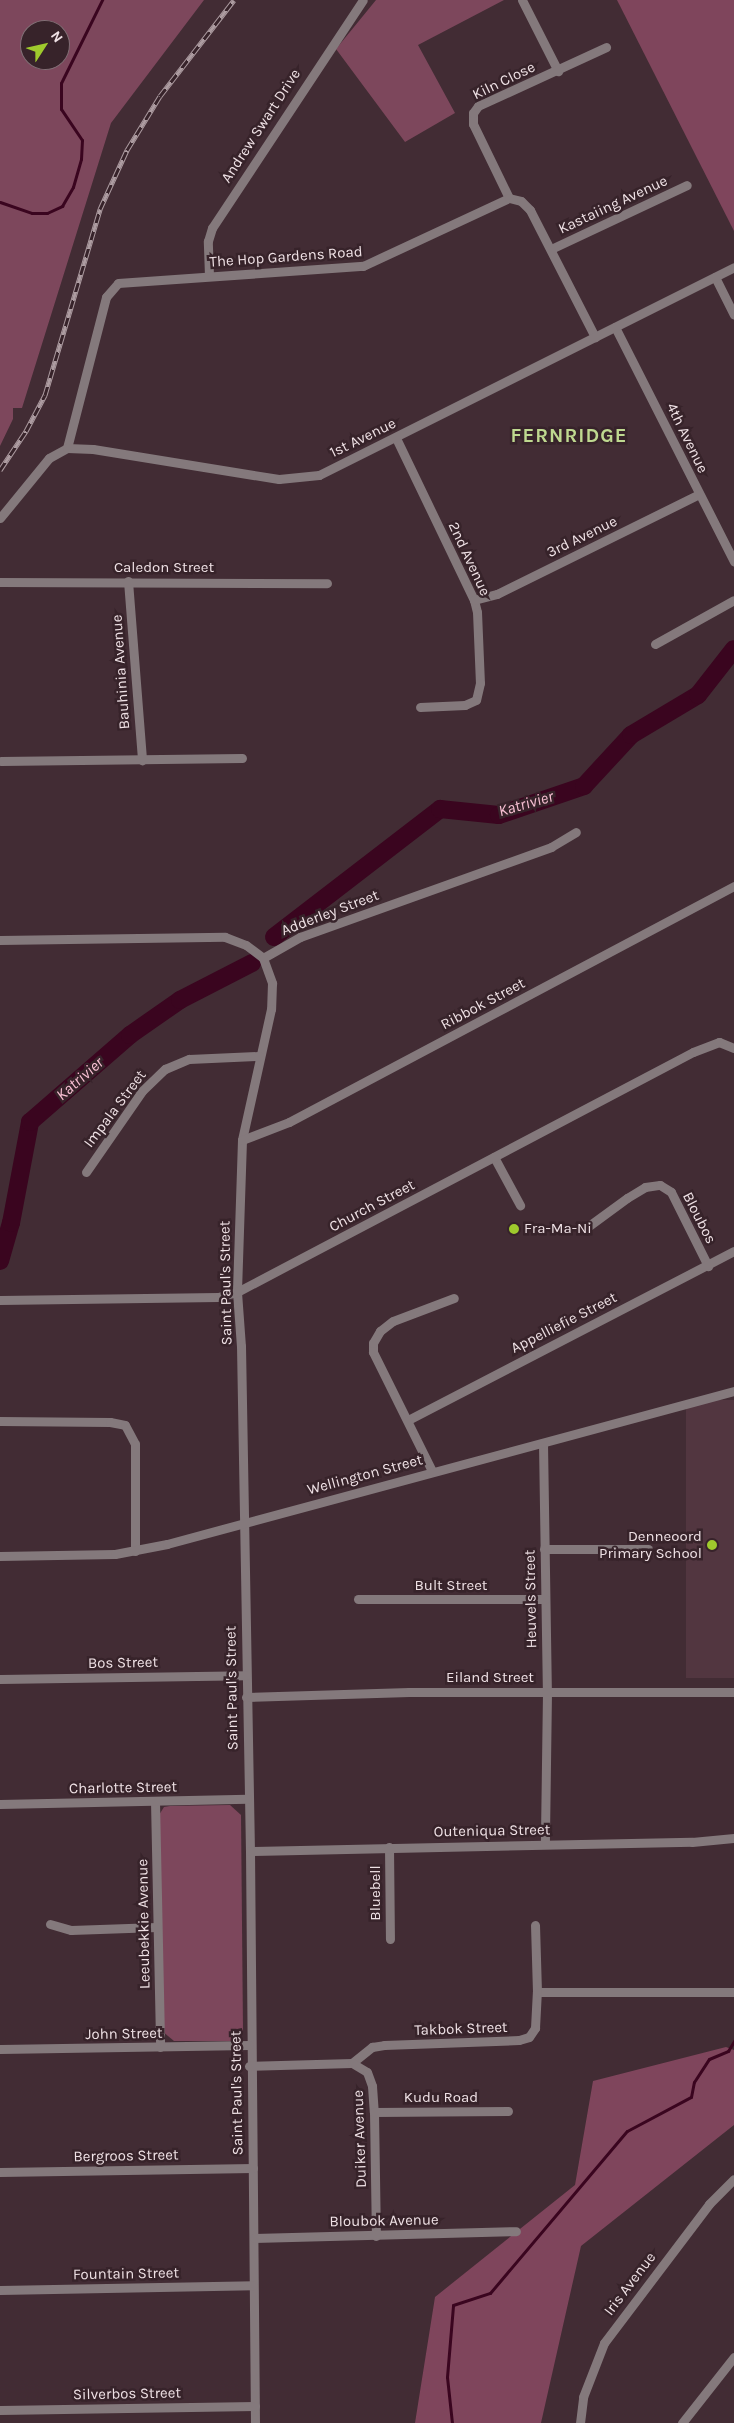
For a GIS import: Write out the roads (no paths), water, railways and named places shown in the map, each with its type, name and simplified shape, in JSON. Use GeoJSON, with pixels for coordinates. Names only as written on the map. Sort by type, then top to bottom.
{"type":"FeatureCollection","features":[{"type":"Feature","properties":{"kind":"street","name":"Andrew Swart Drive"},"geometry":{"type":"LineString","coordinates":[[209,276],[208,241],[212,228],[363,0]]}},
{"type":"Feature","properties":{"kind":"street"},"geometry":{"type":"LineString","coordinates":[[522,0],[558,71]]}},
{"type":"Feature","properties":{"kind":"street","name":"Kiln Close"},"geometry":{"type":"LineString","coordinates":[[509,198],[473,124],[472,115],[478,106],[558,71],[606,47]]}},
{"type":"Feature","properties":{"kind":"street","name":"Kastaiing Avenue"},"geometry":{"type":"LineString","coordinates":[[551,249],[686,186]]}},
{"type":"Feature","properties":{"kind":"street","name":"The Hop Gardens Road"},"geometry":{"type":"LineString","coordinates":[[67,448],[109,290],[124,281],[363,266],[509,198]]}},
{"type":"Feature","properties":{"kind":"street"},"geometry":{"type":"LineString","coordinates":[[509,198],[521,201],[530,210],[595,337]]}},
{"type":"Feature","properties":{"kind":"street","name":"1st Avenue"},"geometry":{"type":"LineString","coordinates":[[67,448],[93,449],[292,480],[319,475],[734,267]]}},
{"type":"Feature","properties":{"kind":"street"},"geometry":{"type":"LineString","coordinates":[[715,277],[734,315]]}},
{"type":"Feature","properties":{"kind":"street","name":"4th Avenue"},"geometry":{"type":"LineString","coordinates":[[615,327],[734,562]]}},
{"type":"Feature","properties":{"kind":"street","name":"2nd Avenue"},"geometry":{"type":"LineString","coordinates":[[396,438],[474,600],[480,654],[480,683],[476,700],[465,705],[420,708]]}},
{"type":"Feature","properties":{"kind":"street"},"geometry":{"type":"LineString","coordinates":[[0,518],[49,458],[67,448]]}},
{"type":"Feature","properties":{"kind":"street","name":"3rd Avenue"},"geometry":{"type":"LineString","coordinates":[[474,600],[497,594],[699,494]]}},
{"type":"Feature","properties":{"kind":"street","name":"Bauhinia Avenue"},"geometry":{"type":"LineString","coordinates":[[128,581],[142,760]]}},
{"type":"Feature","properties":{"kind":"street","name":"Caledon Street"},"geometry":{"type":"LineString","coordinates":[[0,582],[327,583]]}},
{"type":"Feature","properties":{"kind":"street"},"geometry":{"type":"LineString","coordinates":[[655,644],[734,600]]}},
{"type":"Feature","properties":{"kind":"street"},"geometry":{"type":"LineString","coordinates":[[1,761],[242,758]]}},
{"type":"Feature","properties":{"kind":"street","name":"Adderley Street"},"geometry":{"type":"LineString","coordinates":[[263,958],[300,937],[551,847],[576,832]]}},
{"type":"Feature","properties":{"kind":"street","name":"Ribbok Street"},"geometry":{"type":"LineString","coordinates":[[242,1140],[289,1122],[734,886]]}},
{"type":"Feature","properties":{"kind":"street"},"geometry":{"type":"LineString","coordinates":[[0,940],[216,936],[236,940],[263,958]]}},
{"type":"Feature","properties":{"kind":"street","name":"Saint Paul's Street"},"geometry":{"type":"LineString","coordinates":[[255,2423],[252,2285],[254,2238],[253,2168],[249,2066],[250,1851],[247,1799],[241,1346],[237,1292],[242,1140],[273,996],[270,973],[263,958]]}},
{"type":"Feature","properties":{"kind":"street","name":"Church Street"},"geometry":{"type":"LineString","coordinates":[[0,1300],[218,1297],[237,1292],[699,1048],[719,1042],[733,1047]]}},
{"type":"Feature","properties":{"kind":"street","name":"Impala Street"},"geometry":{"type":"LineString","coordinates":[[86,1172],[142,1091],[165,1069],[189,1059],[259,1056]]}},
{"type":"Feature","properties":{"kind":"street"},"geometry":{"type":"LineString","coordinates":[[494,1157],[520,1205]]}},
{"type":"Feature","properties":{"kind":"street","name":"Bloubos"},"geometry":{"type":"LineString","coordinates":[[586,1228],[645,1187],[660,1185],[671,1192],[708,1266]]}},
{"type":"Feature","properties":{"kind":"street","name":"Appelliefie Street"},"geometry":{"type":"LineString","coordinates":[[408,1420],[568,1335],[708,1266],[734,1251]]}},
{"type":"Feature","properties":{"kind":"street"},"geometry":{"type":"LineString","coordinates":[[432,1471],[373,1352],[372,1342],[380,1331],[393,1321],[454,1298]]}},
{"type":"Feature","properties":{"kind":"street","name":"Wellington Street"},"geometry":{"type":"LineString","coordinates":[[0,1556],[108,1554],[135,1551],[243,1524],[432,1471],[734,1391]]}},
{"type":"Feature","properties":{"kind":"street"},"geometry":{"type":"LineString","coordinates":[[0,1421],[110,1422],[125,1426],[135,1444],[135,1551]]}},
{"type":"Feature","properties":{"kind":"street","name":"Heuvels Street"},"geometry":{"type":"LineString","coordinates":[[543,1443],[547,1692],[545,1844]]}},
{"type":"Feature","properties":{"kind":"street"},"geometry":{"type":"LineString","coordinates":[[544,1549],[648,1549]]}},
{"type":"Feature","properties":{"kind":"street","name":"Bult Street"},"geometry":{"type":"LineString","coordinates":[[358,1599],[545,1599]]}},
{"type":"Feature","properties":{"kind":"street","name":"Bos Street"},"geometry":{"type":"LineString","coordinates":[[0,1679],[246,1675]]}},
{"type":"Feature","properties":{"kind":"street","name":"Eiland Street"},"geometry":{"type":"LineString","coordinates":[[246,1696],[547,1692],[734,1692]]}},
{"type":"Feature","properties":{"kind":"street","name":"Charlotte Street"},"geometry":{"type":"LineString","coordinates":[[0,1804],[247,1799]]}},
{"type":"Feature","properties":{"kind":"street","name":"Leeubekkie Avenue"},"geometry":{"type":"LineString","coordinates":[[155,1801],[160,2047]]}},
{"type":"Feature","properties":{"kind":"street","name":"Outeniqua Street"},"geometry":{"type":"LineString","coordinates":[[250,1851],[692,1842],[734,1838]]}},
{"type":"Feature","properties":{"kind":"street","name":"Bluebell"},"geometry":{"type":"LineString","coordinates":[[389,1847],[390,1939]]}},
{"type":"Feature","properties":{"kind":"street"},"geometry":{"type":"LineString","coordinates":[[50,1924],[71,1930],[157,1927]]}},
{"type":"Feature","properties":{"kind":"street","name":"Takbok Street"},"geometry":{"type":"LineString","coordinates":[[352,2063],[372,2047],[384,2045],[519,2040],[529,2037],[535,2028],[537,1992],[535,1925]]}},
{"type":"Feature","properties":{"kind":"street"},"geometry":{"type":"LineString","coordinates":[[537,1992],[734,1992]]}},
{"type":"Feature","properties":{"kind":"street","name":"John Street"},"geometry":{"type":"LineString","coordinates":[[0,2049],[249,2045]]}},
{"type":"Feature","properties":{"kind":"street"},"geometry":{"type":"LineString","coordinates":[[249,2066],[352,2063]]}},
{"type":"Feature","properties":{"kind":"street","name":"Duiker Avenue"},"geometry":{"type":"LineString","coordinates":[[352,2063],[370,2077],[374,2112],[376,2236]]}},
{"type":"Feature","properties":{"kind":"street","name":"Kudu Road"},"geometry":{"type":"LineString","coordinates":[[374,2112],[508,2111]]}},
{"type":"Feature","properties":{"kind":"street","name":"Bergroos Street"},"geometry":{"type":"LineString","coordinates":[[0,2172],[253,2168]]}},
{"type":"Feature","properties":{"kind":"street","name":"Iris Avenue"},"geometry":{"type":"LineString","coordinates":[[580,2423],[583,2397],[604,2343],[709,2204],[734,2179]]}},
{"type":"Feature","properties":{"kind":"street","name":"Bloubok Avenue"},"geometry":{"type":"LineString","coordinates":[[254,2238],[516,2232]]}},
{"type":"Feature","properties":{"kind":"street","name":"Fountain Street"},"geometry":{"type":"LineString","coordinates":[[0,2290],[252,2285]]}},
{"type":"Feature","properties":{"kind":"street"},"geometry":{"type":"LineString","coordinates":[[682,2423],[734,2357]]}},
{"type":"Feature","properties":{"kind":"street","name":"Silverbos Street"},"geometry":{"type":"LineString","coordinates":[[0,2410],[255,2406]]}},
{"type":"Feature","properties":{"kind":"waterway"},"geometry":{"type":"LineString","coordinates":[[0,202],[32,213],[47,213],[62,206],[73,187],[81,159],[82,140],[61,109],[61,83],[102,0]]}},
{"type":"Feature","properties":{"kind":"waterway","name":"Katrivier"},"geometry":{"type":"LineString","coordinates":[[274,937],[440,809],[499,815],[584,786],[631,735],[698,695],[734,649]]}},
{"type":"Feature","properties":{"kind":"waterway","name":"Katrivier"},"geometry":{"type":"LineString","coordinates":[[0,1261],[11,1223],[30,1122],[130,1035],[180,1000],[252,963]]}},
{"type":"Feature","properties":{"kind":"waterway"},"geometry":{"type":"LineString","coordinates":[[452,2423],[447,2377],[453,2305],[490,2293],[627,2131],[691,2097],[694,2082],[709,2059],[728,2051],[734,2041]]}},
{"type":"Feature","properties":{"kind":"railway"},"geometry":{"type":"LineString","coordinates":[[0,470],[26,431],[45,395],[100,209],[127,150],[160,96],[234,0]]}},
{"type":"Feature","properties":{"kind":"place","name":"Fra-Ma-Ni"},"geometry":{"type":"Point","coordinates":[514,1229]}},
{"type":"Feature","properties":{"kind":"place","name":"Denneoord Primary School"},"geometry":{"type":"Point","coordinates":[712,1545]}},
{"type":"Feature","properties":{"kind":"district","name":"FERNRIDGE"},"geometry":{"type":"Point","coordinates":[569,435]}}]}
